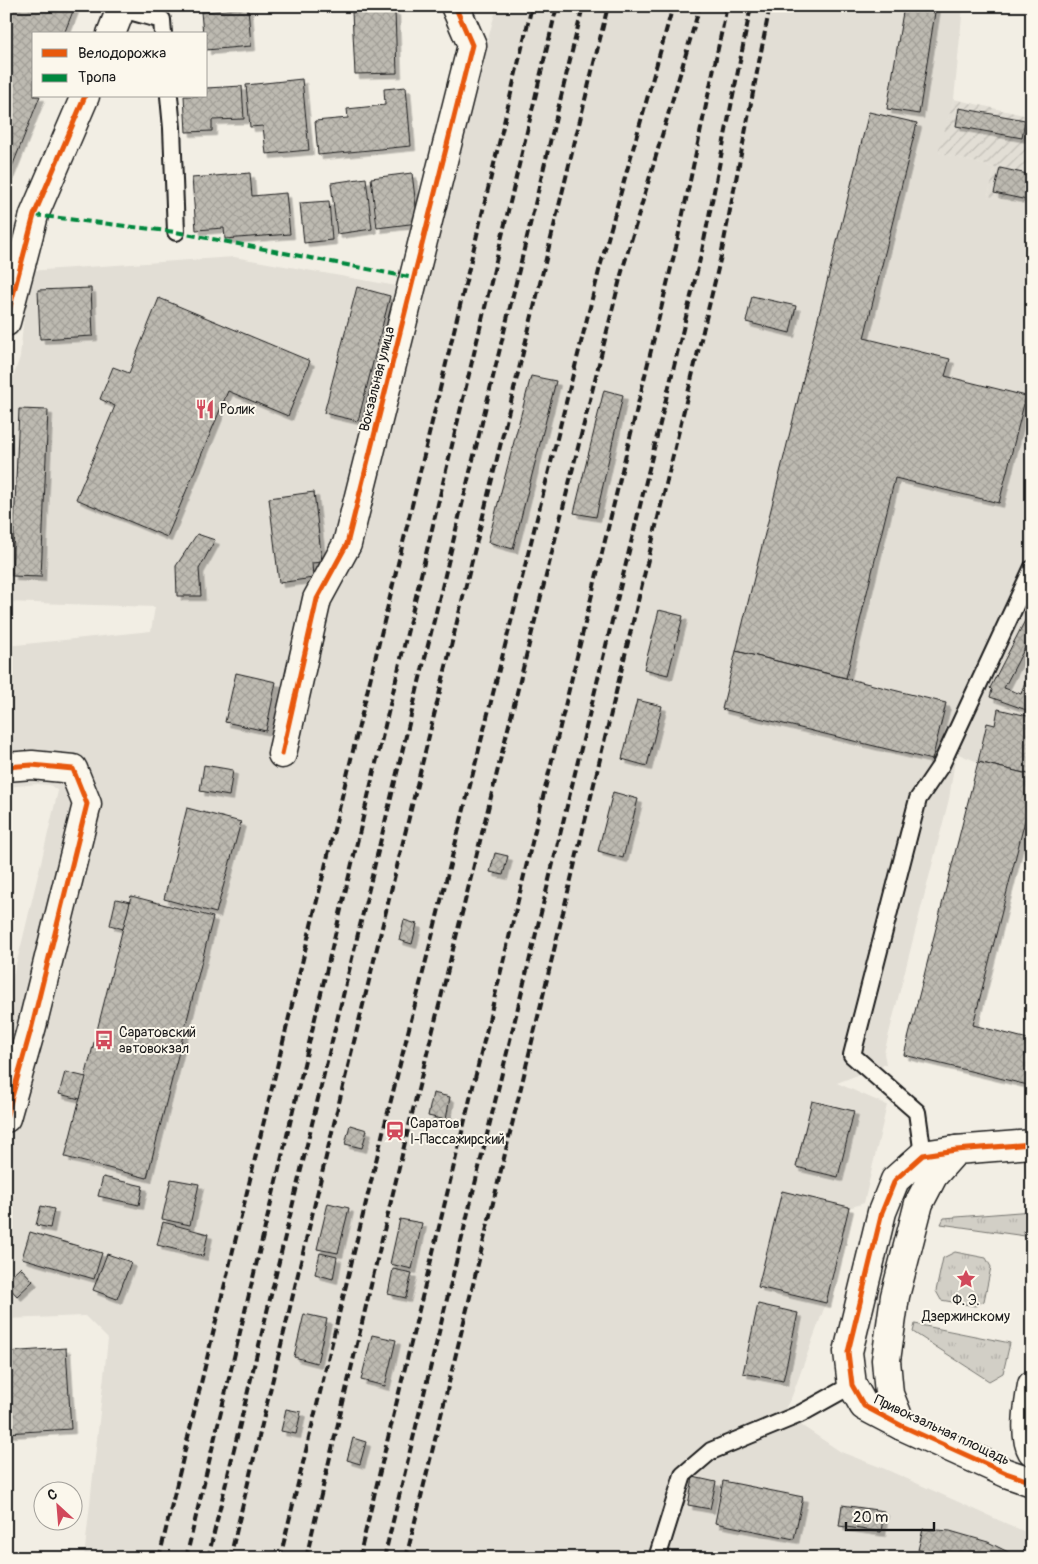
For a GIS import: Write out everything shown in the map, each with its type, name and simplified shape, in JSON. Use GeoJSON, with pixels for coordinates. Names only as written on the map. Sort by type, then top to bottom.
{"type":"FeatureCollection","features":[{"type":"Feature","properties":{"kind":"street","name":"Вокзальная улица"},"geometry":{"type":"LineString","coordinates":[[282,754],[317,600],[347,544],[472,45],[455,6]]}},
{"type":"Feature","properties":{"kind":"street"},"geometry":{"type":"LineString","coordinates":[[112,32],[122,8]]}},
{"type":"Feature","properties":{"kind":"street"},"geometry":{"type":"LineString","coordinates":[[6,322],[34,215],[83,98]]}},
{"type":"Feature","properties":{"kind":"street"},"geometry":{"type":"LineString","coordinates":[[6,767],[32,765],[72,769],[87,804],[32,1026],[6,1118]]}},
{"type":"Feature","properties":{"kind":"street"},"geometry":{"type":"LineString","coordinates":[[923,1155],[956,1150],[1032,1144]]}},
{"type":"Feature","properties":{"kind":"street"},"geometry":{"type":"LineString","coordinates":[[902,1426],[889,1394],[886,1360],[895,1296],[919,1203],[934,1176],[956,1150]]}},
{"type":"Feature","properties":{"kind":"street","name":"Привокзальная площадь"},"geometry":{"type":"LineString","coordinates":[[923,1155],[896,1180],[882,1212],[848,1352],[852,1384],[864,1406],[902,1426],[1006,1474],[1032,1482]]}},
{"type":"Feature","properties":{"kind":"street"},"geometry":{"type":"LineString","coordinates":[[1032,1385],[1028,1409],[1028,1446],[1032,1451]]}},
{"type":"Feature","properties":{"kind":"lane"},"geometry":{"type":"LineString","coordinates":[[122,8],[162,20],[163,32]]}},
{"type":"Feature","properties":{"kind":"lane"},"geometry":{"type":"LineString","coordinates":[[169,98],[176,232]]}},
{"type":"Feature","properties":{"kind":"lane"},"geometry":{"type":"LineString","coordinates":[[923,1155],[917,1112],[852,1055],[918,799],[941,766],[1032,569]]}},
{"type":"Feature","properties":{"kind":"lane"},"geometry":{"type":"LineString","coordinates":[[657,1558],[684,1475],[711,1451],[800,1414],[852,1384]]}},
{"type":"Feature","properties":{"kind":"shaded area"},"geometry":{"type":"Polygon","coordinates":[[[497,6],[963,6],[954,99],[939,152],[995,168],[988,196],[1032,206],[1032,775],[978,762],[956,753],[949,799],[884,1053],[886,1064],[837,1083],[887,1105],[864,1203],[849,1208],[826,1303],[792,1396],[783,1413],[841,1452],[885,1469],[1032,1535],[1032,1558],[84,1558],[108,1339],[85,1316],[6,1319],[6,1001],[58,791],[50,785],[38,784],[6,787],[6,646],[151,631],[155,607],[6,602],[6,398],[20,357],[28,271],[234,257],[419,290],[497,6]]]}},
{"type":"Feature","properties":{"kind":"shaded area"},"geometry":{"type":"Polygon","coordinates":[[[954,99],[1032,117],[1032,206],[988,196],[995,168],[938,152],[954,99]]]}},
{"type":"Feature","properties":{"kind":"green space"},"geometry":{"type":"Polygon","coordinates":[[[1032,1211],[1032,1237],[941,1224],[944,1218],[1032,1211]]]}},
{"type":"Feature","properties":{"kind":"green space"},"geometry":{"type":"Polygon","coordinates":[[[955,1252],[986,1258],[991,1267],[984,1301],[975,1306],[941,1300],[936,1291],[943,1258],[955,1252]]]}},
{"type":"Feature","properties":{"kind":"green space"},"geometry":{"type":"Polygon","coordinates":[[[915,1324],[1010,1343],[1003,1373],[989,1381],[913,1332],[915,1324]]]}},
{"type":"Feature","properties":{"kind":"building"},"geometry":{"type":"Polygon","coordinates":[[[9,6],[75,6],[65,32],[32,32],[32,98],[39,98],[6,182],[6,14],[9,6]]]}},
{"type":"Feature","properties":{"kind":"building"},"geometry":{"type":"Polygon","coordinates":[[[904,6],[936,6],[919,114],[887,109],[904,6]]]}},
{"type":"Feature","properties":{"kind":"building"},"geometry":{"type":"Polygon","coordinates":[[[248,8],[251,46],[208,50],[208,32],[203,32],[201,12],[248,8]]]}},
{"type":"Feature","properties":{"kind":"building"},"geometry":{"type":"Polygon","coordinates":[[[395,11],[397,73],[355,74],[352,12],[395,11]]]}},
{"type":"Feature","properties":{"kind":"building"},"geometry":{"type":"Polygon","coordinates":[[[302,79],[309,150],[266,154],[263,126],[250,127],[246,85],[302,79]]]}},
{"type":"Feature","properties":{"kind":"building"},"geometry":{"type":"Polygon","coordinates":[[[242,86],[244,119],[212,120],[212,131],[186,132],[184,98],[208,98],[208,88],[242,86]]]}},
{"type":"Feature","properties":{"kind":"building"},"geometry":{"type":"Polygon","coordinates":[[[406,87],[411,146],[318,155],[315,121],[348,118],[347,109],[385,105],[384,89],[406,87]]]}},
{"type":"Feature","properties":{"kind":"building"},"geometry":{"type":"Polygon","coordinates":[[[959,108],[1025,120],[1022,138],[956,126],[959,108]]]}},
{"type":"Feature","properties":{"kind":"building"},"geometry":{"type":"Polygon","coordinates":[[[869,112],[917,123],[864,338],[950,359],[945,376],[1026,396],[999,503],[895,478],[846,678],[736,651],[869,112]]]}},
{"type":"Feature","properties":{"kind":"building"},"geometry":{"type":"Polygon","coordinates":[[[1000,168],[1032,175],[1032,201],[994,193],[1000,168]]]}},
{"type":"Feature","properties":{"kind":"building"},"geometry":{"type":"Polygon","coordinates":[[[250,173],[252,196],[286,193],[290,234],[225,239],[224,228],[196,230],[192,178],[250,173]]]}},
{"type":"Feature","properties":{"kind":"building"},"geometry":{"type":"Polygon","coordinates":[[[412,173],[418,223],[377,228],[371,178],[412,173]]]}},
{"type":"Feature","properties":{"kind":"building"},"geometry":{"type":"Polygon","coordinates":[[[366,178],[372,229],[337,234],[331,183],[366,178]]]}},
{"type":"Feature","properties":{"kind":"building"},"geometry":{"type":"Polygon","coordinates":[[[329,201],[332,240],[304,243],[300,203],[329,201]]]}},
{"type":"Feature","properties":{"kind":"building"},"geometry":{"type":"Polygon","coordinates":[[[357,287],[390,296],[358,421],[324,413],[357,287]]]}},
{"type":"Feature","properties":{"kind":"building"},"geometry":{"type":"Polygon","coordinates":[[[91,288],[93,336],[40,339],[38,290],[91,288]]]}},
{"type":"Feature","properties":{"kind":"building"},"geometry":{"type":"Polygon","coordinates":[[[752,296],[796,306],[790,333],[746,322],[752,296]]]}},
{"type":"Feature","properties":{"kind":"building"},"geometry":{"type":"Polygon","coordinates":[[[159,298],[310,361],[288,416],[228,391],[167,537],[76,499],[115,406],[100,399],[113,367],[129,373],[159,298]]]}},
{"type":"Feature","properties":{"kind":"building"},"geometry":{"type":"Polygon","coordinates":[[[531,376],[556,381],[513,549],[488,542],[531,376]]]}},
{"type":"Feature","properties":{"kind":"building"},"geometry":{"type":"Polygon","coordinates":[[[604,390],[623,395],[596,517],[574,513],[604,390]]]}},
{"type":"Feature","properties":{"kind":"building"},"geometry":{"type":"Polygon","coordinates":[[[19,409],[48,410],[41,577],[12,576],[19,409]]]}},
{"type":"Feature","properties":{"kind":"building"},"geometry":{"type":"Polygon","coordinates":[[[314,492],[322,562],[312,563],[313,578],[279,583],[269,498],[314,492]]]}},
{"type":"Feature","properties":{"kind":"building"},"geometry":{"type":"Polygon","coordinates":[[[197,534],[215,540],[199,569],[201,596],[177,596],[176,566],[197,534]]]}},
{"type":"Feature","properties":{"kind":"building"},"geometry":{"type":"Polygon","coordinates":[[[1032,607],[1032,634],[1004,688],[1021,694],[1032,660],[1032,712],[990,697],[992,690],[990,688],[1032,607]]]}},
{"type":"Feature","properties":{"kind":"building"},"geometry":{"type":"Polygon","coordinates":[[[659,610],[683,616],[668,675],[644,669],[659,610]]]}},
{"type":"Feature","properties":{"kind":"building"},"geometry":{"type":"Polygon","coordinates":[[[736,651],[946,703],[932,760],[722,709],[736,651]]]}},
{"type":"Feature","properties":{"kind":"building"},"geometry":{"type":"Polygon","coordinates":[[[236,673],[276,682],[266,731],[225,722],[236,673]]]}},
{"type":"Feature","properties":{"kind":"building"},"geometry":{"type":"Polygon","coordinates":[[[637,700],[662,706],[647,766],[622,759],[637,700]]]}},
{"type":"Feature","properties":{"kind":"building"},"geometry":{"type":"Polygon","coordinates":[[[998,709],[1032,717],[1032,775],[978,762],[987,723],[995,725],[998,709]]]}},
{"type":"Feature","properties":{"kind":"building"},"geometry":{"type":"Polygon","coordinates":[[[978,762],[1032,775],[1032,793],[973,1025],[1032,1040],[1032,1086],[904,1055],[978,762]]]}},
{"type":"Feature","properties":{"kind":"building"},"geometry":{"type":"Polygon","coordinates":[[[204,765],[233,770],[229,796],[200,791],[204,765]]]}},
{"type":"Feature","properties":{"kind":"building"},"geometry":{"type":"Polygon","coordinates":[[[613,792],[638,799],[623,858],[598,851],[613,792]]]}},
{"type":"Feature","properties":{"kind":"building"},"geometry":{"type":"Polygon","coordinates":[[[187,808],[241,822],[216,913],[164,899],[187,808]]]}},
{"type":"Feature","properties":{"kind":"building"},"geometry":{"type":"Polygon","coordinates":[[[495,853],[508,856],[503,875],[490,872],[495,853]]]}},
{"type":"Feature","properties":{"kind":"building"},"geometry":{"type":"Polygon","coordinates":[[[131,896],[213,917],[147,1178],[65,1157],[131,896]]]}},
{"type":"Feature","properties":{"kind":"building"},"geometry":{"type":"Polygon","coordinates":[[[116,899],[130,902],[123,929],[110,925],[116,899]]]}},
{"type":"Feature","properties":{"kind":"building"},"geometry":{"type":"Polygon","coordinates":[[[404,920],[417,924],[412,944],[399,940],[404,920]]]}},
{"type":"Feature","properties":{"kind":"building"},"geometry":{"type":"Polygon","coordinates":[[[65,1072],[86,1077],[80,1099],[59,1094],[65,1072]]]}},
{"type":"Feature","properties":{"kind":"building"},"geometry":{"type":"Polygon","coordinates":[[[433,1093],[450,1097],[446,1120],[428,1116],[433,1093]]]}},
{"type":"Feature","properties":{"kind":"building"},"geometry":{"type":"Polygon","coordinates":[[[812,1101],[854,1111],[838,1177],[796,1167],[812,1101]]]}},
{"type":"Feature","properties":{"kind":"building"},"geometry":{"type":"Polygon","coordinates":[[[350,1125],[367,1130],[362,1148],[345,1144],[350,1125]]]}},
{"type":"Feature","properties":{"kind":"building"},"geometry":{"type":"Polygon","coordinates":[[[103,1177],[143,1186],[139,1205],[98,1196],[103,1177]]]}},
{"type":"Feature","properties":{"kind":"building"},"geometry":{"type":"Polygon","coordinates":[[[171,1179],[199,1184],[190,1225],[162,1219],[171,1179]]]}},
{"type":"Feature","properties":{"kind":"building"},"geometry":{"type":"Polygon","coordinates":[[[782,1191],[849,1207],[826,1303],[758,1287],[782,1191]]]}},
{"type":"Feature","properties":{"kind":"building"},"geometry":{"type":"Polygon","coordinates":[[[328,1203],[349,1208],[338,1253],[317,1249],[328,1203]]]}},
{"type":"Feature","properties":{"kind":"building"},"geometry":{"type":"Polygon","coordinates":[[[41,1206],[54,1209],[50,1228],[36,1225],[41,1206]]]}},
{"type":"Feature","properties":{"kind":"building"},"geometry":{"type":"Polygon","coordinates":[[[400,1219],[422,1223],[412,1269],[390,1264],[400,1219]]]}},
{"type":"Feature","properties":{"kind":"building"},"geometry":{"type":"Polygon","coordinates":[[[163,1222],[208,1234],[203,1256],[157,1245],[163,1222]]]}},
{"type":"Feature","properties":{"kind":"building"},"geometry":{"type":"Polygon","coordinates":[[[30,1232],[102,1253],[94,1279],[22,1258],[30,1232]]]}},
{"type":"Feature","properties":{"kind":"building"},"geometry":{"type":"Polygon","coordinates":[[[320,1253],[337,1257],[333,1279],[315,1274],[320,1253]]]}},
{"type":"Feature","properties":{"kind":"building"},"geometry":{"type":"Polygon","coordinates":[[[107,1254],[131,1262],[117,1299],[93,1290],[107,1254]]]}},
{"type":"Feature","properties":{"kind":"building"},"geometry":{"type":"Polygon","coordinates":[[[20,1267],[33,1281],[17,1296],[6,1284],[6,1280],[20,1267]]]}},
{"type":"Feature","properties":{"kind":"building"},"geometry":{"type":"Polygon","coordinates":[[[393,1269],[412,1273],[406,1298],[388,1294],[393,1269]]]}},
{"type":"Feature","properties":{"kind":"building"},"geometry":{"type":"Polygon","coordinates":[[[758,1304],[798,1313],[783,1381],[743,1373],[758,1304]]]}},
{"type":"Feature","properties":{"kind":"building"},"geometry":{"type":"Polygon","coordinates":[[[304,1314],[327,1319],[317,1363],[294,1357],[304,1314]]]}},
{"type":"Feature","properties":{"kind":"building"},"geometry":{"type":"Polygon","coordinates":[[[372,1335],[396,1340],[385,1386],[361,1380],[372,1335]]]}},
{"type":"Feature","properties":{"kind":"building"},"geometry":{"type":"Polygon","coordinates":[[[66,1348],[71,1429],[6,1433],[6,1352],[66,1348]]]}},
{"type":"Feature","properties":{"kind":"building"},"geometry":{"type":"Polygon","coordinates":[[[286,1409],[301,1412],[296,1434],[281,1431],[286,1409]]]}},
{"type":"Feature","properties":{"kind":"building"},"geometry":{"type":"Polygon","coordinates":[[[353,1438],[366,1442],[360,1464],[347,1460],[353,1438]]]}},
{"type":"Feature","properties":{"kind":"building"},"geometry":{"type":"Polygon","coordinates":[[[693,1477],[716,1482],[710,1509],[688,1505],[693,1477]]]}},
{"type":"Feature","properties":{"kind":"building"},"geometry":{"type":"Polygon","coordinates":[[[723,1481],[803,1497],[794,1539],[715,1523],[723,1481]]]}},
{"type":"Feature","properties":{"kind":"building"},"geometry":{"type":"Polygon","coordinates":[[[842,1505],[884,1511],[881,1532],[839,1526],[842,1505]]]}},
{"type":"Feature","properties":{"kind":"building"},"geometry":{"type":"Polygon","coordinates":[[[923,1529],[950,1531],[988,1542],[1020,1558],[952,1558],[940,1553],[918,1550],[923,1529]]]}},
{"type":"Feature","properties":{"kind":"railway"},"geometry":{"type":"LineString","coordinates":[[159,1558],[532,6]]}},
{"type":"Feature","properties":{"kind":"railway"},"geometry":{"type":"LineString","coordinates":[[186,1558],[557,6]]}},
{"type":"Feature","properties":{"kind":"railway"},"geometry":{"type":"LineString","coordinates":[[208,1558],[583,6]]}},
{"type":"Feature","properties":{"kind":"railway"},"geometry":{"type":"LineString","coordinates":[[230,1558],[337,1111],[608,6]]}},
{"type":"Feature","properties":{"kind":"railway"},"geometry":{"type":"LineString","coordinates":[[280,1558],[384,1128],[600,267],[673,6]]}},
{"type":"Feature","properties":{"kind":"railway"},"geometry":{"type":"LineString","coordinates":[[306,1558],[407,1134],[621,275],[700,6]]}},
{"type":"Feature","properties":{"kind":"railway"},"geometry":{"type":"LineString","coordinates":[[359,1558],[676,247],[727,6]]}},
{"type":"Feature","properties":{"kind":"railway"},"geometry":{"type":"LineString","coordinates":[[384,1558],[702,251],[751,6]]}},
{"type":"Feature","properties":{"kind":"railway"},"geometry":{"type":"LineString","coordinates":[[406,1558],[721,256],[770,6]]}},
{"type":"Feature","properties":{"kind":"marked path"},"geometry":{"type":"LineString","coordinates":[[34,215],[176,232],[414,278]]}},
{"type":"Feature","properties":{"kind":"cycle path"},"geometry":{"type":"LineString","coordinates":[[282,754],[317,599],[347,544],[472,45],[455,6]]}},
{"type":"Feature","properties":{"kind":"cycle path"},"geometry":{"type":"LineString","coordinates":[[6,322],[34,215],[84,98]]}},
{"type":"Feature","properties":{"kind":"cycle path"},"geometry":{"type":"LineString","coordinates":[[6,767],[32,765],[73,769],[87,804],[32,1026],[6,1118]]}},
{"type":"Feature","properties":{"kind":"cycle path"},"geometry":{"type":"LineString","coordinates":[[1032,1144],[956,1150],[923,1155],[895,1180],[882,1212],[848,1352],[852,1385],[864,1406],[902,1426],[1006,1473],[1032,1482]]}},
{"type":"Feature","properties":{"kind":"place","name":"Ролик"},"geometry":{"type":"Point","coordinates":[205,409]}},
{"type":"Feature","properties":{"kind":"place","name":"Саратовский автовокзал"},"geometry":{"type":"Point","coordinates":[104,1040]}},
{"type":"Feature","properties":{"kind":"place","name":"Саратов I-Пассажирский"},"geometry":{"type":"Point","coordinates":[395,1131]}},
{"type":"Feature","properties":{"kind":"place","name":"Ф. Э. Дзержинскому"},"geometry":{"type":"Point","coordinates":[966,1279]}}]}
